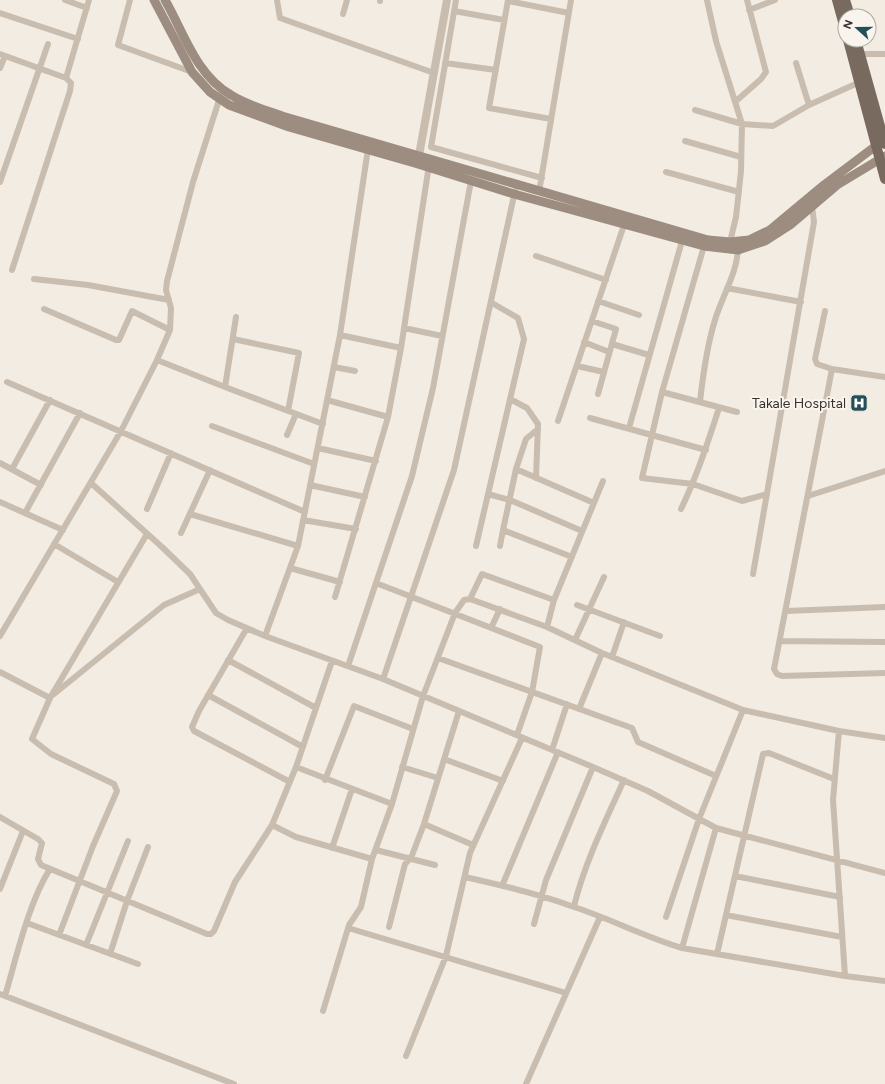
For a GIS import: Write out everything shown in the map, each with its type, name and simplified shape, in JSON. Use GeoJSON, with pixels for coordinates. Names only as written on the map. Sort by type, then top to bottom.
{"type":"FeatureCollection","features":[{"type":"Feature","properties":{"kind":"main road"},"geometry":{"type":"LineString","coordinates":[[154,0],[192,72],[219,99],[259,117],[368,149],[418,160]]}},
{"type":"Feature","properties":{"kind":"main road"},"geometry":{"type":"LineString","coordinates":[[166,0],[202,70],[224,91],[239,100],[282,116],[515,190],[625,221],[693,237],[736,244],[749,240],[770,230],[824,184],[882,143]]}},
{"type":"Feature","properties":{"kind":"main road"},"geometry":{"type":"LineString","coordinates":[[850,48],[860,82],[882,143]]}},
{"type":"Feature","properties":{"kind":"main road"},"geometry":{"type":"LineString","coordinates":[[858,48],[882,143],[885,179]]}},
{"type":"Feature","properties":{"kind":"main road"},"geometry":{"type":"LineString","coordinates":[[430,164],[471,181],[515,190],[539,192],[682,241],[704,246],[758,244],[777,234],[855,173],[882,157]]}},
{"type":"Feature","properties":{"kind":"street"},"geometry":{"type":"LineString","coordinates":[[65,0],[87,8]]}},
{"type":"Feature","properties":{"kind":"street"},"geometry":{"type":"LineString","coordinates":[[66,78],[89,0]]}},
{"type":"Feature","properties":{"kind":"street"},"geometry":{"type":"LineString","coordinates":[[130,0],[118,45],[192,72]]}},
{"type":"Feature","properties":{"kind":"street"},"geometry":{"type":"LineString","coordinates":[[277,0],[280,18],[434,73]]}},
{"type":"Feature","properties":{"kind":"street"},"geometry":{"type":"LineString","coordinates":[[344,14],[347,0]]}},
{"type":"Feature","properties":{"kind":"street"},"geometry":{"type":"LineString","coordinates":[[418,160],[447,0]]}},
{"type":"Feature","properties":{"kind":"street"},"geometry":{"type":"LineString","coordinates":[[456,0],[431,147],[542,178]]}},
{"type":"Feature","properties":{"kind":"street"},"geometry":{"type":"LineString","coordinates":[[539,192],[571,0]]}},
{"type":"Feature","properties":{"kind":"street"},"geometry":{"type":"LineString","coordinates":[[700,402],[702,376],[715,320],[727,288],[736,244],[736,217],[739,192],[742,124],[716,41],[707,0]]}},
{"type":"Feature","properties":{"kind":"street"},"geometry":{"type":"LineString","coordinates":[[735,102],[761,79],[766,72],[747,0]]}},
{"type":"Feature","properties":{"kind":"street"},"geometry":{"type":"LineString","coordinates":[[749,10],[775,0]]}},
{"type":"Feature","properties":{"kind":"street"},"geometry":{"type":"LineString","coordinates":[[551,119],[489,108],[508,1],[568,13]]}},
{"type":"Feature","properties":{"kind":"street"},"geometry":{"type":"LineString","coordinates":[[454,12],[504,20]]}},
{"type":"Feature","properties":{"kind":"street"},"geometry":{"type":"LineString","coordinates":[[0,13],[78,39]]}},
{"type":"Feature","properties":{"kind":"street"},"geometry":{"type":"LineString","coordinates":[[0,182],[48,44]]}},
{"type":"Feature","properties":{"kind":"street"},"geometry":{"type":"LineString","coordinates":[[860,54],[885,54]]}},
{"type":"Feature","properties":{"kind":"street"},"geometry":{"type":"LineString","coordinates":[[0,68],[3,55],[66,78],[71,83],[70,91],[12,270]]}},
{"type":"Feature","properties":{"kind":"street"},"geometry":{"type":"LineString","coordinates":[[445,63],[496,70]]}},
{"type":"Feature","properties":{"kind":"street"},"geometry":{"type":"LineString","coordinates":[[796,63],[809,105]]}},
{"type":"Feature","properties":{"kind":"street"},"geometry":{"type":"LineString","coordinates":[[695,110],[742,124],[773,126],[809,105],[860,82]]}},
{"type":"Feature","properties":{"kind":"street"},"geometry":{"type":"LineString","coordinates":[[0,636],[121,431],[157,360],[170,330],[172,317],[167,281],[171,263],[193,182],[219,99],[224,91]]}},
{"type":"Feature","properties":{"kind":"street"},"geometry":{"type":"LineString","coordinates":[[685,141],[741,158]]}},
{"type":"Feature","properties":{"kind":"street"},"geometry":{"type":"LineString","coordinates":[[264,636],[298,546],[340,335],[368,149]]}},
{"type":"Feature","properties":{"kind":"street"},"geometry":{"type":"LineString","coordinates":[[335,597],[388,417],[401,348],[430,164]]}},
{"type":"Feature","properties":{"kind":"street"},"geometry":{"type":"LineString","coordinates":[[666,172],[739,192]]}},
{"type":"Feature","properties":{"kind":"street"},"geometry":{"type":"LineString","coordinates":[[348,666],[412,476],[433,388],[471,181]]}},
{"type":"Feature","properties":{"kind":"street"},"geometry":{"type":"LineString","coordinates":[[383,679],[454,470],[492,303],[515,190]]}},
{"type":"Feature","properties":{"kind":"street"},"geometry":{"type":"LineString","coordinates":[[753,574],[814,222],[812,206]]}},
{"type":"Feature","properties":{"kind":"street"},"geometry":{"type":"LineString","coordinates":[[558,421],[625,221]]}},
{"type":"Feature","properties":{"kind":"street"},"geometry":{"type":"LineString","coordinates":[[629,428],[682,241]]}},
{"type":"Feature","properties":{"kind":"street"},"geometry":{"type":"LineString","coordinates":[[704,246],[662,392],[642,478],[693,484],[742,501],[767,494]]}},
{"type":"Feature","properties":{"kind":"street"},"geometry":{"type":"LineString","coordinates":[[536,256],[606,280]]}},
{"type":"Feature","properties":{"kind":"street"},"geometry":{"type":"LineString","coordinates":[[34,279],[88,286],[169,300]]}},
{"type":"Feature","properties":{"kind":"street"},"geometry":{"type":"LineString","coordinates":[[727,288],[801,302]]}},
{"type":"Feature","properties":{"kind":"street"},"geometry":{"type":"LineString","coordinates":[[598,301],[639,315]]}},
{"type":"Feature","properties":{"kind":"street"},"geometry":{"type":"LineString","coordinates":[[476,546],[524,339],[518,318],[492,303]]}},
{"type":"Feature","properties":{"kind":"street"},"geometry":{"type":"LineString","coordinates":[[44,309],[116,340],[119,340],[132,311],[170,330]]}},
{"type":"Feature","properties":{"kind":"street"},"geometry":{"type":"LineString","coordinates":[[825,311],[815,359],[817,364],[821,367],[885,377]]}},
{"type":"Feature","properties":{"kind":"street"},"geometry":{"type":"LineString","coordinates":[[225,387],[236,317]]}},
{"type":"Feature","properties":{"kind":"street"},"geometry":{"type":"LineString","coordinates":[[592,321],[616,329],[598,394]]}},
{"type":"Feature","properties":{"kind":"street"},"geometry":{"type":"LineString","coordinates":[[404,328],[442,336]]}},
{"type":"Feature","properties":{"kind":"street"},"geometry":{"type":"LineString","coordinates":[[340,335],[401,348]]}},
{"type":"Feature","properties":{"kind":"street"},"geometry":{"type":"LineString","coordinates":[[233,339],[298,353],[288,411]]}},
{"type":"Feature","properties":{"kind":"street"},"geometry":{"type":"LineString","coordinates":[[584,342],[609,352]]}},
{"type":"Feature","properties":{"kind":"street"},"geometry":{"type":"LineString","coordinates":[[612,344],[649,355]]}},
{"type":"Feature","properties":{"kind":"street"},"geometry":{"type":"LineString","coordinates":[[157,360],[323,424]]}},
{"type":"Feature","properties":{"kind":"street"},"geometry":{"type":"LineString","coordinates":[[334,366],[355,371]]}},
{"type":"Feature","properties":{"kind":"street"},"geometry":{"type":"LineString","coordinates":[[576,366],[604,372]]}},
{"type":"Feature","properties":{"kind":"street"},"geometry":{"type":"LineString","coordinates":[[832,369],[774,669],[777,674],[782,676],[829,676],[885,673]]}},
{"type":"Feature","properties":{"kind":"street"},"geometry":{"type":"LineString","coordinates":[[7,382],[305,512]]}},
{"type":"Feature","properties":{"kind":"street"},"geometry":{"type":"LineString","coordinates":[[662,392],[737,412]]}},
{"type":"Feature","properties":{"kind":"street"},"geometry":{"type":"LineString","coordinates":[[510,399],[527,408],[538,424],[536,478]]}},
{"type":"Feature","properties":{"kind":"street"},"geometry":{"type":"LineString","coordinates":[[12,469],[50,400]]}},
{"type":"Feature","properties":{"kind":"street"},"geometry":{"type":"LineString","coordinates":[[327,400],[388,417]]}},
{"type":"Feature","properties":{"kind":"street"},"geometry":{"type":"LineString","coordinates":[[681,509],[693,484],[706,450],[719,408]]}},
{"type":"Feature","properties":{"kind":"street"},"geometry":{"type":"LineString","coordinates":[[26,513],[80,413]]}},
{"type":"Feature","properties":{"kind":"street"},"geometry":{"type":"LineString","coordinates":[[287,435],[296,414]]}},
{"type":"Feature","properties":{"kind":"street"},"geometry":{"type":"LineString","coordinates":[[590,418],[706,450]]}},
{"type":"Feature","properties":{"kind":"street"},"geometry":{"type":"LineString","coordinates":[[212,426],[314,464]]}},
{"type":"Feature","properties":{"kind":"street"},"geometry":{"type":"LineString","coordinates":[[500,546],[516,469],[526,439],[538,429]]}},
{"type":"Feature","properties":{"kind":"street"},"geometry":{"type":"LineString","coordinates":[[318,448],[376,461]]}},
{"type":"Feature","properties":{"kind":"street"},"geometry":{"type":"LineString","coordinates":[[147,509],[171,453]]}},
{"type":"Feature","properties":{"kind":"street"},"geometry":{"type":"LineString","coordinates":[[0,463],[41,484]]}},
{"type":"Feature","properties":{"kind":"street"},"geometry":{"type":"LineString","coordinates":[[516,469],[594,503]]}},
{"type":"Feature","properties":{"kind":"street"},"geometry":{"type":"LineString","coordinates":[[181,533],[210,470]]}},
{"type":"Feature","properties":{"kind":"street"},"geometry":{"type":"LineString","coordinates":[[808,496],[885,471]]}},
{"type":"Feature","properties":{"kind":"street"},"geometry":{"type":"LineString","coordinates":[[547,627],[554,600],[603,481]]}},
{"type":"Feature","properties":{"kind":"street"},"geometry":{"type":"LineString","coordinates":[[91,483],[190,574],[206,601],[216,613],[264,636],[383,679],[624,780],[648,791],[716,828],[885,873]]}},
{"type":"Feature","properties":{"kind":"street"},"geometry":{"type":"LineString","coordinates":[[310,484],[365,498]]}},
{"type":"Feature","properties":{"kind":"street"},"geometry":{"type":"LineString","coordinates":[[488,494],[510,500],[582,531]]}},
{"type":"Feature","properties":{"kind":"street"},"geometry":{"type":"LineString","coordinates":[[0,502],[63,530]]}},
{"type":"Feature","properties":{"kind":"street"},"geometry":{"type":"LineString","coordinates":[[190,514],[298,546]]}},
{"type":"Feature","properties":{"kind":"street"},"geometry":{"type":"LineString","coordinates":[[303,520],[356,529]]}},
{"type":"Feature","properties":{"kind":"street"},"geometry":{"type":"LineString","coordinates":[[503,530],[572,557]]}},
{"type":"Feature","properties":{"kind":"street"},"geometry":{"type":"LineString","coordinates":[[59,934],[117,791],[117,787],[114,784],[51,754],[32,739],[50,698],[147,534]]}},
{"type":"Feature","properties":{"kind":"street"},"geometry":{"type":"LineString","coordinates":[[54,544],[118,582]]}},
{"type":"Feature","properties":{"kind":"street"},"geometry":{"type":"LineString","coordinates":[[290,568],[340,582]]}},
{"type":"Feature","properties":{"kind":"street"},"geometry":{"type":"LineString","coordinates":[[470,598],[482,574],[554,600]]}},
{"type":"Feature","properties":{"kind":"street"},"geometry":{"type":"LineString","coordinates":[[575,640],[604,577]]}},
{"type":"Feature","properties":{"kind":"street"},"geometry":{"type":"LineString","coordinates":[[376,583],[540,647],[532,692],[520,736],[503,781],[473,845],[446,956],[406,1056]]}},
{"type":"Feature","properties":{"kind":"street"},"geometry":{"type":"LineString","coordinates":[[50,698],[164,605],[200,589]]}},
{"type":"Feature","properties":{"kind":"street"},"geometry":{"type":"LineString","coordinates":[[323,1011],[348,928],[361,907],[372,859],[392,804],[423,696],[455,613],[464,600],[470,598],[547,627],[612,658],[743,710],[839,731],[885,738]]}},
{"type":"Feature","properties":{"kind":"street"},"geometry":{"type":"LineString","coordinates":[[577,605],[660,636]]}},
{"type":"Feature","properties":{"kind":"street"},"geometry":{"type":"LineString","coordinates":[[786,611],[885,607]]}},
{"type":"Feature","properties":{"kind":"street"},"geometry":{"type":"LineString","coordinates":[[491,628],[500,609]]}},
{"type":"Feature","properties":{"kind":"street"},"geometry":{"type":"LineString","coordinates":[[612,658],[624,622]]}},
{"type":"Feature","properties":{"kind":"street"},"geometry":{"type":"LineString","coordinates":[[247,628],[192,724],[194,731],[290,782]]}},
{"type":"Feature","properties":{"kind":"street"},"geometry":{"type":"LineString","coordinates":[[780,641],[885,642]]}},
{"type":"Feature","properties":{"kind":"street"},"geometry":{"type":"LineString","coordinates":[[579,708],[602,653]]}},
{"type":"Feature","properties":{"kind":"street"},"geometry":{"type":"LineString","coordinates":[[438,658],[632,728],[638,742],[716,776]]}},
{"type":"Feature","properties":{"kind":"street"},"geometry":{"type":"LineString","coordinates":[[228,660],[316,708]]}},
{"type":"Feature","properties":{"kind":"street"},"geometry":{"type":"LineString","coordinates":[[0,817],[38,839],[42,843],[38,859],[40,865],[80,880],[202,933],[211,934],[235,882],[272,825],[296,767],[332,661]]}},
{"type":"Feature","properties":{"kind":"street"},"geometry":{"type":"LineString","coordinates":[[0,672],[50,698]]}},
{"type":"Feature","properties":{"kind":"street"},"geometry":{"type":"LineString","coordinates":[[208,695],[303,747]]}},
{"type":"Feature","properties":{"kind":"street"},"geometry":{"type":"LineString","coordinates":[[502,886],[555,751],[567,704]]}},
{"type":"Feature","properties":{"kind":"street"},"geometry":{"type":"LineString","coordinates":[[326,780],[354,706],[413,729]]}},
{"type":"Feature","properties":{"kind":"street"},"geometry":{"type":"LineString","coordinates":[[666,917],[699,819],[743,710]]}},
{"type":"Feature","properties":{"kind":"street"},"geometry":{"type":"LineString","coordinates":[[389,927],[404,864],[411,858],[424,824],[459,711]]}},
{"type":"Feature","properties":{"kind":"street"},"geometry":{"type":"LineString","coordinates":[[839,731],[833,800],[845,976]]}},
{"type":"Feature","properties":{"kind":"street"},"geometry":{"type":"LineString","coordinates":[[718,954],[763,754],[769,753],[834,779]]}},
{"type":"Feature","properties":{"kind":"street"},"geometry":{"type":"LineString","coordinates":[[444,759],[503,781]]}},
{"type":"Feature","properties":{"kind":"street"},"geometry":{"type":"LineString","coordinates":[[296,767],[326,780],[392,804]]}},
{"type":"Feature","properties":{"kind":"street"},"geometry":{"type":"LineString","coordinates":[[402,767],[438,778]]}},
{"type":"Feature","properties":{"kind":"street"},"geometry":{"type":"LineString","coordinates":[[534,924],[546,880],[593,767]]}},
{"type":"Feature","properties":{"kind":"street"},"geometry":{"type":"LineString","coordinates":[[574,906],[579,886],[595,844],[624,780]]}},
{"type":"Feature","properties":{"kind":"street"},"geometry":{"type":"LineString","coordinates":[[332,848],[352,790]]}},
{"type":"Feature","properties":{"kind":"street"},"geometry":{"type":"LineString","coordinates":[[424,824],[473,845]]}},
{"type":"Feature","properties":{"kind":"street"},"geometry":{"type":"LineString","coordinates":[[272,825],[296,837],[372,859]]}},
{"type":"Feature","properties":{"kind":"street"},"geometry":{"type":"LineString","coordinates":[[682,948],[716,828]]}},
{"type":"Feature","properties":{"kind":"street"},"geometry":{"type":"LineString","coordinates":[[0,889],[3,870],[24,831]]}},
{"type":"Feature","properties":{"kind":"street"},"geometry":{"type":"LineString","coordinates":[[86,944],[128,841]]}},
{"type":"Feature","properties":{"kind":"street"},"geometry":{"type":"LineString","coordinates":[[110,954],[127,901],[148,847]]}},
{"type":"Feature","properties":{"kind":"street"},"geometry":{"type":"LineString","coordinates":[[376,850],[435,865]]}},
{"type":"Feature","properties":{"kind":"street"},"geometry":{"type":"LineString","coordinates":[[50,869],[41,885],[2,995],[234,1084]]}},
{"type":"Feature","properties":{"kind":"street"},"geometry":{"type":"LineString","coordinates":[[735,876],[840,897]]}},
{"type":"Feature","properties":{"kind":"street"},"geometry":{"type":"LineString","coordinates":[[465,878],[502,886],[574,906],[656,940],[682,948],[845,976],[885,981]]}},
{"type":"Feature","properties":{"kind":"street"},"geometry":{"type":"LineString","coordinates":[[726,915],[842,937]]}},
{"type":"Feature","properties":{"kind":"street"},"geometry":{"type":"LineString","coordinates":[[526,1084],[600,917]]}},
{"type":"Feature","properties":{"kind":"street"},"geometry":{"type":"LineString","coordinates":[[27,923],[138,964]]}},
{"type":"Feature","properties":{"kind":"street"},"geometry":{"type":"LineString","coordinates":[[348,928],[566,993]]}},
{"type":"Feature","properties":{"kind":"place","name":"Takale Hospital"},"geometry":{"type":"Point","coordinates":[859,403]}}]}
